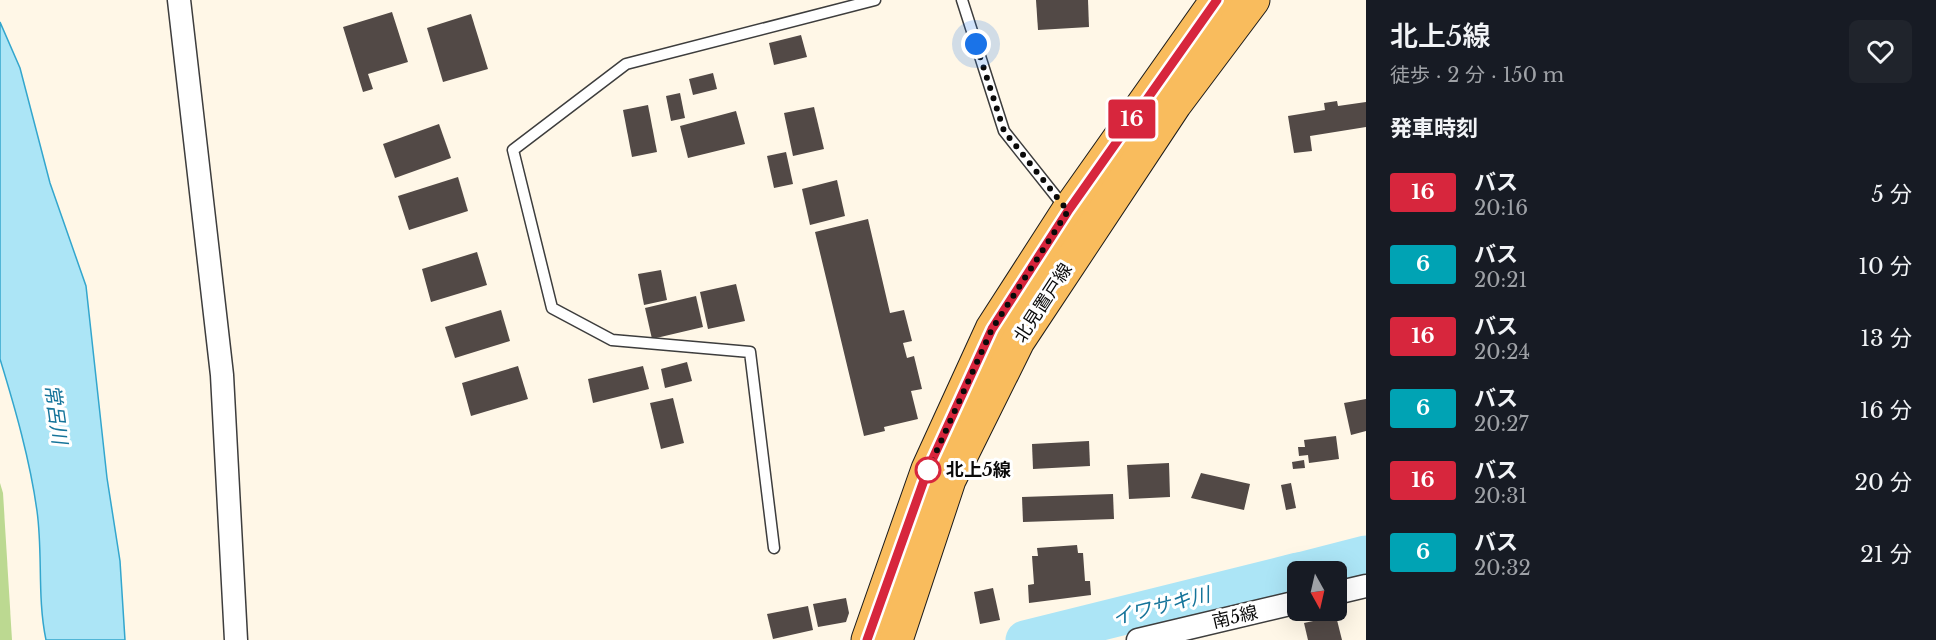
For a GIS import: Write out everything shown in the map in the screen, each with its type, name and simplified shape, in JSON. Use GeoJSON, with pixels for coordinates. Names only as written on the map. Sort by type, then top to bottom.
{"type":"FeatureCollection","features":[{"type":"Feature","properties":{"kind":"main road","name":"北見置戸線"},"geometry":{"type":"LineString","coordinates":[[867,640],[928,469],[992,329],[1068,211],[1217,0]]}},
{"type":"Feature","properties":{"kind":"main road","name":"北見置戸線"},"geometry":{"type":"LineString","coordinates":[[897,640],[949,480],[1018,341],[1175,104],[1253,0]]}},
{"type":"Feature","properties":{"kind":"street"},"geometry":{"type":"LineString","coordinates":[[179,0],[211,296],[222,375],[236,640]]}},
{"type":"Feature","properties":{"kind":"street"},"geometry":{"type":"LineString","coordinates":[[1347,590],[1366,586]]}},
{"type":"Feature","properties":{"kind":"street","name":"南5線"},"geometry":{"type":"LineString","coordinates":[[1138,640],[1287,605]]}},
{"type":"Feature","properties":{"kind":"lane"},"geometry":{"type":"LineString","coordinates":[[774,548],[750,352],[612,340],[552,308],[513,150],[626,64],[875,0]]}},
{"type":"Feature","properties":{"kind":"lane"},"geometry":{"type":"LineString","coordinates":[[962,0],[1004,131],[1068,211]]}},
{"type":"Feature","properties":{"kind":"green space"},"geometry":{"type":"Polygon","coordinates":[[[0,483],[3,493],[12,640],[0,640],[0,483]]]}},
{"type":"Feature","properties":{"kind":"water","name":"常呂川"},"geometry":{"type":"Polygon","coordinates":[[[0,22],[20,68],[50,183],[86,286],[107,478],[120,561],[125,640],[46,640],[42,608],[39,527],[34,492],[22,434],[0,359],[0,22]]]}},
{"type":"Feature","properties":{"kind":"building"},"geometry":{"type":"Polygon","coordinates":[[[1036,0],[1088,0],[1089,27],[1038,30],[1036,0]]]}},
{"type":"Feature","properties":{"kind":"building"},"geometry":{"type":"Polygon","coordinates":[[[392,12],[408,62],[368,74],[373,89],[363,92],[343,27],[392,12]]]}},
{"type":"Feature","properties":{"kind":"building"},"geometry":{"type":"Polygon","coordinates":[[[471,14],[488,69],[443,82],[427,28],[471,14]]]}},
{"type":"Feature","properties":{"kind":"building"},"geometry":{"type":"Polygon","coordinates":[[[801,35],[807,57],[774,65],[769,43],[801,35]]]}},
{"type":"Feature","properties":{"kind":"building"},"geometry":{"type":"Polygon","coordinates":[[[713,73],[717,89],[693,95],[689,79],[713,73]]]}},
{"type":"Feature","properties":{"kind":"building"},"geometry":{"type":"Polygon","coordinates":[[[680,93],[685,118],[671,121],[666,96],[680,93]]]}},
{"type":"Feature","properties":{"kind":"building"},"geometry":{"type":"Polygon","coordinates":[[[1337,101],[1338,106],[1366,102],[1366,127],[1310,136],[1312,151],[1294,153],[1288,116],[1325,110],[1324,103],[1337,101]]]}},
{"type":"Feature","properties":{"kind":"building"},"geometry":{"type":"Polygon","coordinates":[[[648,105],[657,152],[632,157],[623,110],[648,105]]]}},
{"type":"Feature","properties":{"kind":"building"},"geometry":{"type":"Polygon","coordinates":[[[814,107],[824,149],[793,156],[784,113],[814,107]]]}},
{"type":"Feature","properties":{"kind":"building"},"geometry":{"type":"Polygon","coordinates":[[[736,111],[745,144],[688,158],[680,126],[736,111]]]}},
{"type":"Feature","properties":{"kind":"building"},"geometry":{"type":"Polygon","coordinates":[[[439,124],[451,158],[395,178],[383,144],[439,124]]]}},
{"type":"Feature","properties":{"kind":"building"},"geometry":{"type":"Polygon","coordinates":[[[786,152],[793,184],[774,188],[767,156],[786,152]]]}},
{"type":"Feature","properties":{"kind":"building"},"geometry":{"type":"Polygon","coordinates":[[[458,177],[468,211],[409,230],[398,196],[458,177]]]}},
{"type":"Feature","properties":{"kind":"building"},"geometry":{"type":"Polygon","coordinates":[[[837,180],[845,216],[810,225],[802,189],[837,180]]]}},
{"type":"Feature","properties":{"kind":"building"},"geometry":{"type":"Polygon","coordinates":[[[868,219],[890,313],[904,310],[912,341],[903,343],[907,358],[914,356],[922,389],[911,391],[918,419],[884,427],[885,431],[864,436],[815,232],[868,219]]]}},
{"type":"Feature","properties":{"kind":"building"},"geometry":{"type":"Polygon","coordinates":[[[477,252],[487,285],[431,302],[422,269],[477,252]]]}},
{"type":"Feature","properties":{"kind":"building"},"geometry":{"type":"Polygon","coordinates":[[[661,270],[667,300],[644,305],[638,274],[661,270]]]}},
{"type":"Feature","properties":{"kind":"building"},"geometry":{"type":"Polygon","coordinates":[[[736,284],[745,321],[708,329],[700,292],[736,284]]]}},
{"type":"Feature","properties":{"kind":"building"},"geometry":{"type":"Polygon","coordinates":[[[696,296],[703,327],[652,339],[645,308],[696,296]]]}},
{"type":"Feature","properties":{"kind":"building"},"geometry":{"type":"Polygon","coordinates":[[[501,310],[510,341],[455,358],[445,327],[501,310]]]}},
{"type":"Feature","properties":{"kind":"building"},"geometry":{"type":"Polygon","coordinates":[[[687,362],[692,381],[665,388],[661,369],[687,362]]]}},
{"type":"Feature","properties":{"kind":"building"},"geometry":{"type":"Polygon","coordinates":[[[518,366],[528,399],[471,416],[462,383],[518,366]]]}},
{"type":"Feature","properties":{"kind":"building"},"geometry":{"type":"Polygon","coordinates":[[[643,366],[649,389],[593,403],[588,379],[643,366]]]}},
{"type":"Feature","properties":{"kind":"building"},"geometry":{"type":"Polygon","coordinates":[[[673,398],[684,443],[661,449],[650,403],[673,398]]]}},
{"type":"Feature","properties":{"kind":"building"},"geometry":{"type":"Polygon","coordinates":[[[1366,399],[1366,431],[1351,435],[1344,403],[1366,399]]]}},
{"type":"Feature","properties":{"kind":"building"},"geometry":{"type":"Polygon","coordinates":[[[1336,436],[1339,459],[1309,463],[1308,455],[1299,456],[1298,447],[1305,447],[1304,440],[1336,436]]]}},
{"type":"Feature","properties":{"kind":"building"},"geometry":{"type":"Polygon","coordinates":[[[1089,441],[1090,466],[1033,469],[1032,444],[1089,441]]]}},
{"type":"Feature","properties":{"kind":"building"},"geometry":{"type":"Polygon","coordinates":[[[1304,460],[1305,468],[1293,469],[1292,462],[1304,460]]]}},
{"type":"Feature","properties":{"kind":"building"},"geometry":{"type":"Polygon","coordinates":[[[1169,463],[1170,497],[1129,499],[1127,465],[1169,463]]]}},
{"type":"Feature","properties":{"kind":"building"},"geometry":{"type":"Polygon","coordinates":[[[1201,473],[1250,484],[1244,510],[1191,498],[1201,473]]]}},
{"type":"Feature","properties":{"kind":"building"},"geometry":{"type":"Polygon","coordinates":[[[1291,483],[1296,508],[1286,510],[1281,485],[1291,483]]]}},
{"type":"Feature","properties":{"kind":"building"},"geometry":{"type":"Polygon","coordinates":[[[1113,494],[1114,519],[1023,522],[1022,497],[1113,494]]]}},
{"type":"Feature","properties":{"kind":"building"},"geometry":{"type":"Polygon","coordinates":[[[1077,545],[1078,553],[1083,553],[1085,581],[1090,581],[1091,595],[1029,603],[1028,585],[1034,584],[1032,556],[1038,556],[1037,548],[1077,545]]]}},
{"type":"Feature","properties":{"kind":"building"},"geometry":{"type":"Polygon","coordinates":[[[993,588],[1000,620],[980,624],[974,592],[993,588]]]}},
{"type":"Feature","properties":{"kind":"building"},"geometry":{"type":"Polygon","coordinates":[[[846,598],[849,613],[846,622],[818,627],[813,604],[846,598]]]}},
{"type":"Feature","properties":{"kind":"building"},"geometry":{"type":"Polygon","coordinates":[[[808,606],[813,630],[773,639],[767,614],[808,606]]]}},
{"type":"Feature","properties":{"kind":"building"},"geometry":{"type":"Polygon","coordinates":[[[1337,621],[1342,640],[1308,640],[1304,623],[1337,621]]]}},
{"type":"Feature","properties":{"kind":"waterway","name":"イワサキ川"},"geometry":{"type":"LineString","coordinates":[[1343,561],[1366,555]]}},
{"type":"Feature","properties":{"kind":"waterway","name":"イワサキ川"},"geometry":{"type":"LineString","coordinates":[[1025,640],[1287,575]]}},
{"type":"Feature","properties":{"kind":"bus line","name":"16"},"geometry":{"type":"LineString","coordinates":[[867,640],[928,469],[992,329],[1068,211],[1217,0]]}},
{"type":"Feature","properties":{"kind":"place","name":"北上5線"},"geometry":{"type":"Point","coordinates":[928,470]}},
{"type":"Feature","properties":{"kind":"route"},"geometry":{"type":"LineString","coordinates":[[928,470],[992,329],[1068,211],[1004,131],[976,44]]}}]}
